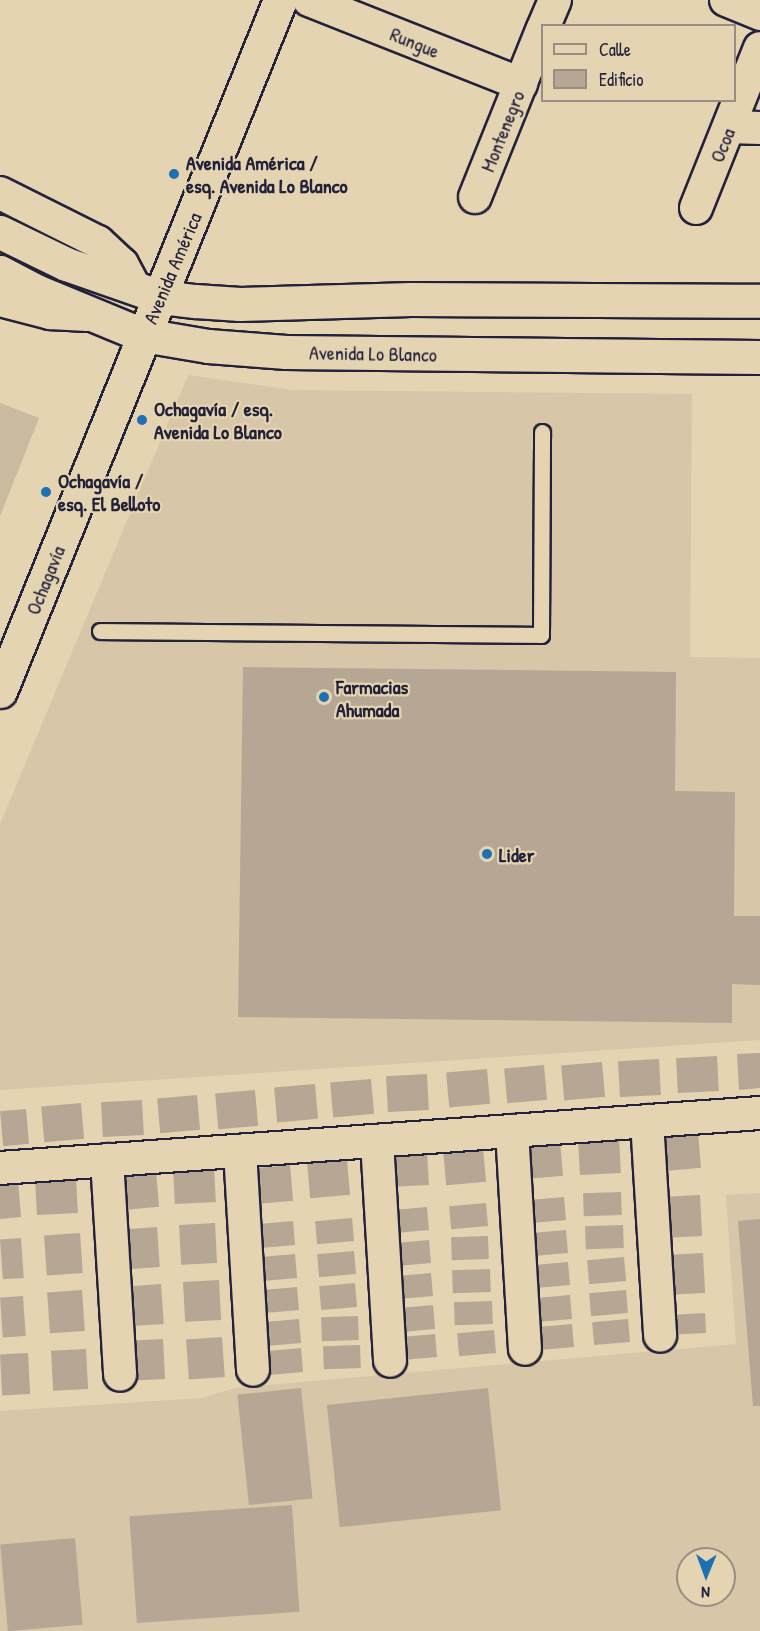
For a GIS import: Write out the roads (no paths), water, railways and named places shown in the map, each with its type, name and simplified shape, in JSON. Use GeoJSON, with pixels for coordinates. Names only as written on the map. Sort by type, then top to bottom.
{"type":"FeatureCollection","features":[{"type":"Feature","properties":{"kind":"main road","name":"Avenida América"},"geometry":{"type":"LineString","coordinates":[[144,335],[148,293],[280,0]]}},
{"type":"Feature","properties":{"kind":"main road"},"geometry":{"type":"LineString","coordinates":[[0,232],[66,264],[148,293],[240,304],[411,299],[760,301]]}},
{"type":"Feature","properties":{"kind":"main road","name":"Avenida Lo Blanco"},"geometry":{"type":"LineString","coordinates":[[0,272],[90,315],[144,335],[208,346],[286,352],[760,357]]}},
{"type":"Feature","properties":{"kind":"main road","name":"Ochagavía"},"geometry":{"type":"LineString","coordinates":[[4,671],[144,335]]}},
{"type":"Feature","properties":{"kind":"street","name":"Rungue"},"geometry":{"type":"LineString","coordinates":[[309,0],[521,84]]}},
{"type":"Feature","properties":{"kind":"street"},"geometry":{"type":"LineString","coordinates":[[545,24],[555,0]]}},
{"type":"Feature","properties":{"kind":"street"},"geometry":{"type":"LineString","coordinates":[[726,0],[760,14]]}},
{"type":"Feature","properties":{"kind":"street","name":"Montenegro"},"geometry":{"type":"LineString","coordinates":[[475,197],[541,35]]}},
{"type":"Feature","properties":{"kind":"street","name":"Ocoa"},"geometry":{"type":"LineString","coordinates":[[696,208],[760,48]]}},
{"type":"Feature","properties":{"kind":"street"},"geometry":{"type":"LineString","coordinates":[[729,128],[760,128]]}},
{"type":"Feature","properties":{"kind":"street"},"geometry":{"type":"LineString","coordinates":[[0,193],[98,242],[148,293]]}},
{"type":"Feature","properties":{"kind":"street"},"geometry":{"type":"LineString","coordinates":[[0,300],[50,313],[90,315]]}},
{"type":"Feature","properties":{"kind":"street"},"geometry":{"type":"LineString","coordinates":[[0,1168],[760,1113]]}},
{"type":"Feature","properties":{"kind":"street"},"geometry":{"type":"LineString","coordinates":[[647,1121],[660,1336]]}},
{"type":"Feature","properties":{"kind":"street"},"geometry":{"type":"LineString","coordinates":[[512,1131],[525,1349]]}},
{"type":"Feature","properties":{"kind":"street"},"geometry":{"type":"LineString","coordinates":[[377,1141],[390,1361]]}},
{"type":"Feature","properties":{"kind":"street"},"geometry":{"type":"LineString","coordinates":[[240,1151],[253,1370]]}},
{"type":"Feature","properties":{"kind":"street"},"geometry":{"type":"LineString","coordinates":[[107,1160],[120,1375]]}},
{"type":"Feature","properties":{"kind":"lane"},"geometry":{"type":"LineString","coordinates":[[100,631],[541,635],[542,432]]}},
{"type":"Feature","properties":{"kind":"place","name":"Avenida América / esq. Avenida Lo Blanco"},"geometry":{"type":"Point","coordinates":[174,174]}},
{"type":"Feature","properties":{"kind":"place","name":"Ochagavía / esq. Avenida Lo Blanco"},"geometry":{"type":"Point","coordinates":[142,420]}},
{"type":"Feature","properties":{"kind":"place","name":"Ochagavía / esq. El Belloto"},"geometry":{"type":"Point","coordinates":[46,492]}},
{"type":"Feature","properties":{"kind":"place","name":"Farmacias Ahumada"},"geometry":{"type":"Point","coordinates":[324,697]}},
{"type":"Feature","properties":{"kind":"place","name":"Lider"},"geometry":{"type":"Point","coordinates":[487,854]}}]}
